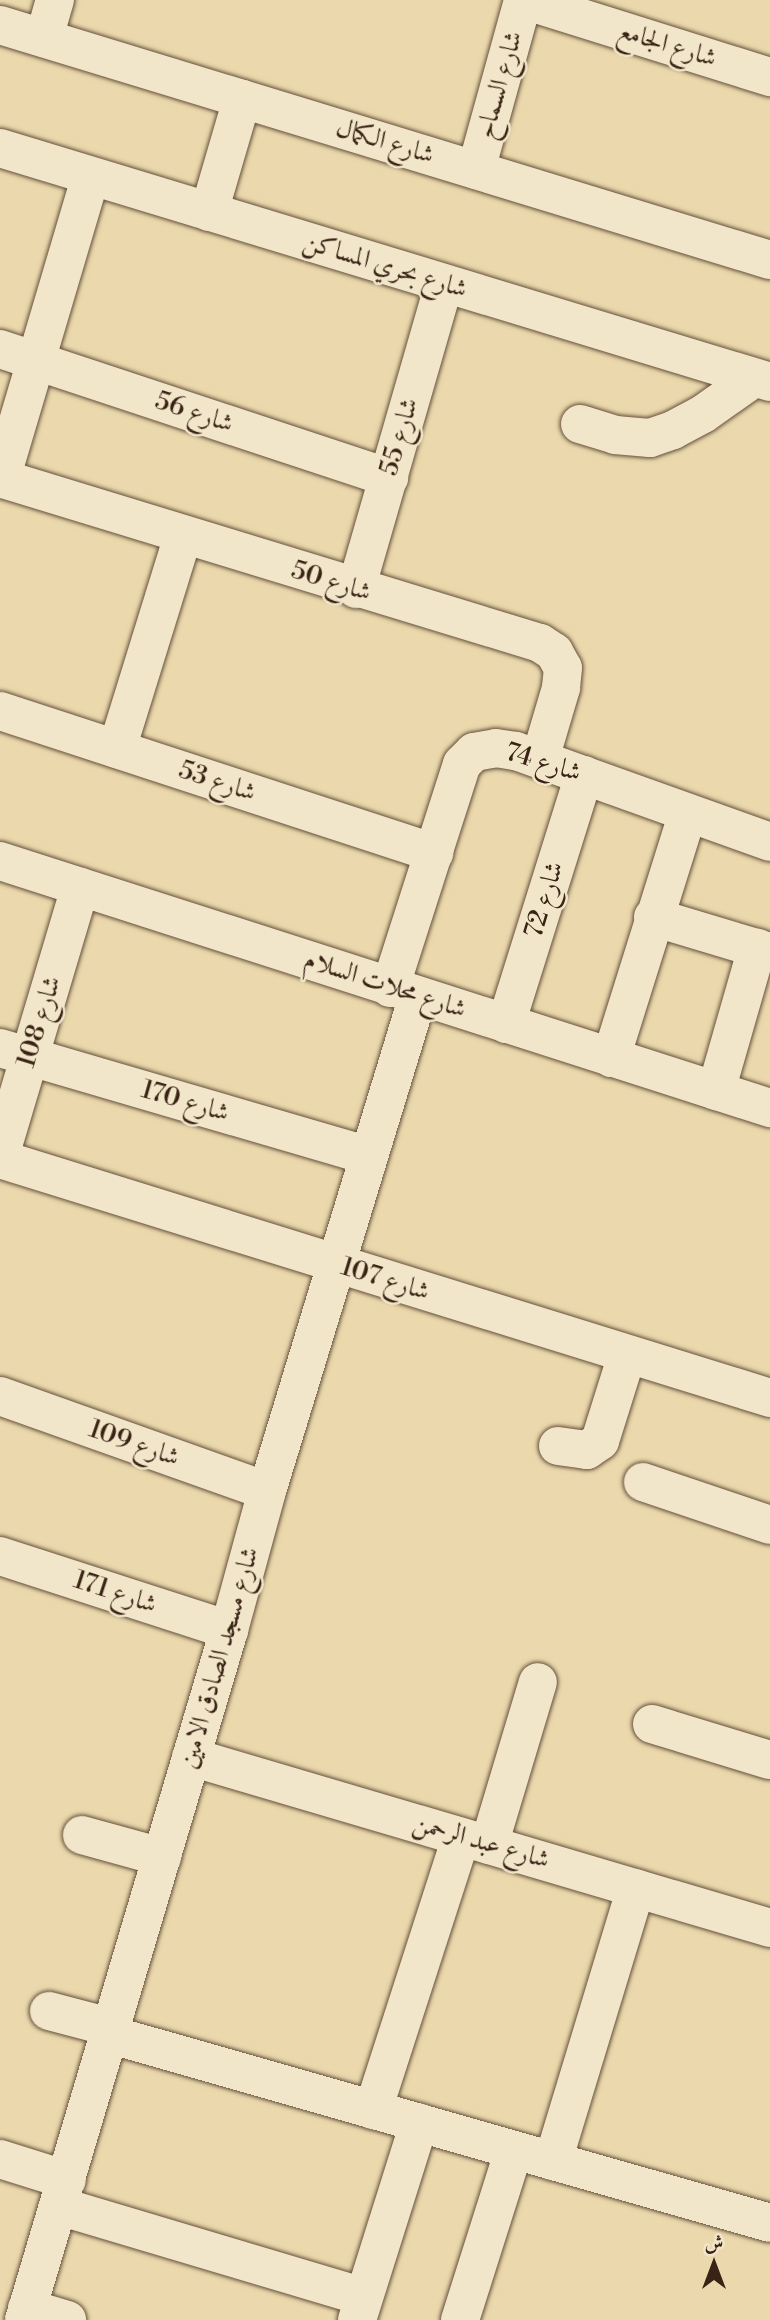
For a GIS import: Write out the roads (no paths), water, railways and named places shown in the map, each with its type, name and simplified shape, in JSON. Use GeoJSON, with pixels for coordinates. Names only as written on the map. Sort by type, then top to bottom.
{"type":"FeatureCollection","features":[{"type":"Feature","properties":{"kind":"street"},"geometry":{"type":"LineString","coordinates":[[44,38],[55,0]]}},
{"type":"Feature","properties":{"kind":"street","name":"شارع الجامع"},"geometry":{"type":"LineString","coordinates":[[524,0],[770,77]]}},
{"type":"Feature","properties":{"kind":"street","name":"شارع السماح"},"geometry":{"type":"LineString","coordinates":[[476,170],[524,0]]}},
{"type":"Feature","properties":{"kind":"street","name":"شارع الكمال"},"geometry":{"type":"LineString","coordinates":[[0,25],[770,260]]}},
{"type":"Feature","properties":{"kind":"street"},"geometry":{"type":"LineString","coordinates":[[209,212],[242,99]]}},
{"type":"Feature","properties":{"kind":"street","name":"شارع بحري المساكن"},"geometry":{"type":"LineString","coordinates":[[0,148],[762,380]]}},
{"type":"Feature","properties":{"kind":"street"},"geometry":{"type":"LineString","coordinates":[[1,479],[91,176]]}},
{"type":"Feature","properties":{"kind":"street","name":"شارع 55"},"geometry":{"type":"LineString","coordinates":[[356,589],[444,285]]}},
{"type":"Feature","properties":{"kind":"street","name":"شارع 56"},"geometry":{"type":"LineString","coordinates":[[0,349],[389,478]]}},
{"type":"Feature","properties":{"kind":"street"},"geometry":{"type":"LineString","coordinates":[[580,425],[615,435],[650,438],[673,430],[762,380]]}},
{"type":"Feature","properties":{"kind":"street","name":"شارع 50"},"geometry":{"type":"LineString","coordinates":[[1,479],[540,643],[554,652],[563,668],[561,688],[540,759]]}},
{"type":"Feature","properties":{"kind":"street"},"geometry":{"type":"LineString","coordinates":[[117,749],[183,536]]}},
{"type":"Feature","properties":{"kind":"street","name":"شارع 53"},"geometry":{"type":"LineString","coordinates":[[0,710],[434,853]]}},
{"type":"Feature","properties":{"kind":"street","name":"شارع 74"},"geometry":{"type":"LineString","coordinates":[[404,992],[434,853],[462,764],[474,752],[496,748],[540,759],[770,842]]}},
{"type":"Feature","properties":{"kind":"street","name":"شارع 72"},"geometry":{"type":"LineString","coordinates":[[506,1024],[584,775]]}},
{"type":"Feature","properties":{"kind":"street"},"geometry":{"type":"LineString","coordinates":[[611,1058],[653,917],[688,813]]}},
{"type":"Feature","properties":{"kind":"street","name":"شارع محلات السلام"},"geometry":{"type":"LineString","coordinates":[[0,861],[770,1108]]}},
{"type":"Feature","properties":{"kind":"street","name":"شارع 108"},"geometry":{"type":"LineString","coordinates":[[0,1157],[15,1052],[80,887]]}},
{"type":"Feature","properties":{"kind":"street"},"geometry":{"type":"LineString","coordinates":[[653,917],[764,950],[716,1091]]}},
{"type":"Feature","properties":{"kind":"street","name":"شارع مسجد الصادق الامين"},"geometry":{"type":"LineString","coordinates":[[25,2314],[229,1630],[267,1491],[369,1156],[404,992]]}},
{"type":"Feature","properties":{"kind":"street","name":"شارع 170"},"geometry":{"type":"LineString","coordinates":[[15,1052],[369,1156]]}},
{"type":"Feature","properties":{"kind":"street","name":"شارع 107"},"geometry":{"type":"LineString","coordinates":[[0,1157],[337,1265],[770,1398]]}},
{"type":"Feature","properties":{"kind":"street"},"geometry":{"type":"LineString","coordinates":[[558,1446],[587,1450],[600,1441],[626,1355]]}},
{"type":"Feature","properties":{"kind":"street","name":"شارع 109"},"geometry":{"type":"LineString","coordinates":[[0,1396],[267,1491]]}},
{"type":"Feature","properties":{"kind":"street"},"geometry":{"type":"LineString","coordinates":[[643,1482],[770,1525]]}},
{"type":"Feature","properties":{"kind":"street","name":"شارع 171"},"geometry":{"type":"LineString","coordinates":[[0,1556],[229,1630]]}},
{"type":"Feature","properties":{"kind":"street"},"geometry":{"type":"LineString","coordinates":[[373,2110],[538,1682]]}},
{"type":"Feature","properties":{"kind":"street"},"geometry":{"type":"LineString","coordinates":[[652,1724],[770,1760]]}},
{"type":"Feature","properties":{"kind":"street","name":"شارع عبد الرحمن"},"geometry":{"type":"LineString","coordinates":[[191,1757],[770,1928]]}},
{"type":"Feature","properties":{"kind":"street"},"geometry":{"type":"LineString","coordinates":[[82,1835],[162,1857]]}},
{"type":"Feature","properties":{"kind":"street"},"geometry":{"type":"LineString","coordinates":[[553,2161],[636,1888]]}},
{"type":"Feature","properties":{"kind":"street"},"geometry":{"type":"LineString","coordinates":[[49,2011],[373,2110],[770,2224]]}},
{"type":"Feature","properties":{"kind":"street"},"geometry":{"type":"LineString","coordinates":[[0,2159],[63,2193],[361,2308],[419,2123]]}},
{"type":"Feature","properties":{"kind":"street"},"geometry":{"type":"LineString","coordinates":[[460,2320],[514,2150]]}},
{"type":"Feature","properties":{"kind":"street"},"geometry":{"type":"LineString","coordinates":[[25,2314],[67,2320]]}}]}
